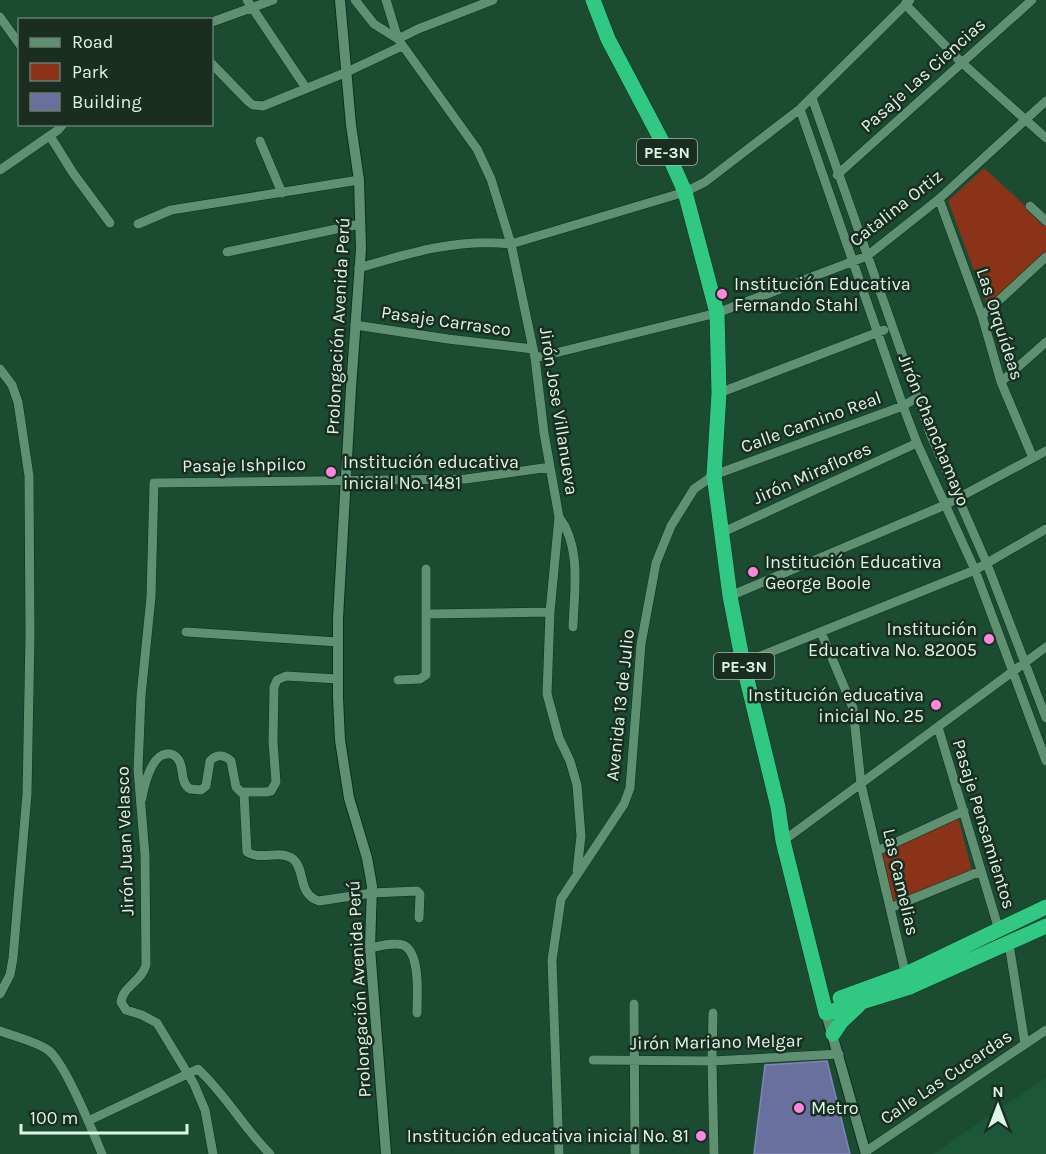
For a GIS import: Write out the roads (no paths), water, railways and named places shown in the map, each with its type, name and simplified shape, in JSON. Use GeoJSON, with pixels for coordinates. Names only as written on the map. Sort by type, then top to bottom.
{"type":"FeatureCollection","features":[{"type":"Feature","properties":{"kind":"highway","name":"PE-3N"},"geometry":{"type":"LineString","coordinates":[[593,0],[608,39],[665,147],[685,192],[717,313],[719,393],[714,475],[730,596],[743,663],[778,807],[783,841],[823,1001]]}},
{"type":"Feature","properties":{"kind":"highway"},"geometry":{"type":"LineString","coordinates":[[908,980],[1046,907]]}},
{"type":"Feature","properties":{"kind":"highway"},"geometry":{"type":"LineString","coordinates":[[823,1001],[861,997],[1009,944],[1046,926]]}},
{"type":"Feature","properties":{"kind":"highway"},"geometry":{"type":"LineString","coordinates":[[823,1001],[861,997]]}},
{"type":"Feature","properties":{"kind":"highway"},"geometry":{"type":"LineString","coordinates":[[833,1034],[861,997]]}},
{"type":"Feature","properties":{"kind":"street"},"geometry":{"type":"LineString","coordinates":[[213,21],[249,3],[273,0]]}},
{"type":"Feature","properties":{"kind":"street","name":"Prolongación Avenida Perú"},"geometry":{"type":"LineString","coordinates":[[340,0],[351,125],[359,180],[360,224],[338,642],[340,740],[348,798],[367,858],[372,893],[370,948],[386,1154]]}},
{"type":"Feature","properties":{"kind":"street","name":"Jirón Jose Villanueva"},"geometry":{"type":"LineString","coordinates":[[355,0],[374,24],[400,42],[477,149],[491,179],[511,244],[534,353],[559,517],[550,612],[547,694],[559,738],[570,761],[576,784],[581,836],[576,875]]}},
{"type":"Feature","properties":{"kind":"street"},"geometry":{"type":"LineString","coordinates":[[387,0],[400,42]]}},
{"type":"Feature","properties":{"kind":"street"},"geometry":{"type":"LineString","coordinates":[[213,65],[244,98],[256,106],[266,105],[347,72],[418,29],[493,0]]}},
{"type":"Feature","properties":{"kind":"street","name":"Pasaje Las Ciencias"},"geometry":{"type":"LineString","coordinates":[[837,174],[1032,0]]}},
{"type":"Feature","properties":{"kind":"street"},"geometry":{"type":"LineString","coordinates":[[359,268],[436,247],[482,242],[511,244],[685,192],[705,182],[800,109],[907,2],[961,62],[1046,138]]}},
{"type":"Feature","properties":{"kind":"street"},"geometry":{"type":"LineString","coordinates":[[249,3],[306,88]]}},
{"type":"Feature","properties":{"kind":"street"},"geometry":{"type":"LineString","coordinates":[[0,16],[18,42]]}},
{"type":"Feature","properties":{"kind":"street","name":"Jirón Chanchamayo"},"geometry":{"type":"LineString","coordinates":[[812,98],[931,436],[987,564],[1046,718]]}},
{"type":"Feature","properties":{"kind":"street","name":"Catalina Ortiz"},"geometry":{"type":"LineString","coordinates":[[534,353],[717,313],[867,256],[939,199],[1046,101]]}},
{"type":"Feature","properties":{"kind":"street","name":"Jirón Chanchamayo"},"geometry":{"type":"LineString","coordinates":[[800,109],[917,443],[975,570],[1045,755]]}},
{"type":"Feature","properties":{"kind":"street"},"geometry":{"type":"LineString","coordinates":[[0,170],[61,126]]}},
{"type":"Feature","properties":{"kind":"street"},"geometry":{"type":"LineString","coordinates":[[50,136],[73,173],[110,223]]}},
{"type":"Feature","properties":{"kind":"street"},"geometry":{"type":"LineString","coordinates":[[260,141],[282,194]]}},
{"type":"Feature","properties":{"kind":"street"},"geometry":{"type":"LineString","coordinates":[[138,224],[171,210],[359,180]]}},
{"type":"Feature","properties":{"kind":"street","name":"Las Orquídeas"},"geometry":{"type":"LineString","coordinates":[[939,199],[982,316],[1001,382],[1033,458]]}},
{"type":"Feature","properties":{"kind":"street"},"geometry":{"type":"LineString","coordinates":[[1030,206],[1046,221]]}},
{"type":"Feature","properties":{"kind":"street"},"geometry":{"type":"LineString","coordinates":[[227,252],[360,224]]}},
{"type":"Feature","properties":{"kind":"street"},"geometry":{"type":"LineString","coordinates":[[982,316],[1046,257]]}},
{"type":"Feature","properties":{"kind":"street","name":"Pasaje Carrasco"},"geometry":{"type":"LineString","coordinates":[[355,325],[534,353]]}},
{"type":"Feature","properties":{"kind":"street"},"geometry":{"type":"LineString","coordinates":[[719,393],[892,327]]}},
{"type":"Feature","properties":{"kind":"street"},"geometry":{"type":"LineString","coordinates":[[1001,382],[1046,342]]}},
{"type":"Feature","properties":{"kind":"street"},"geometry":{"type":"LineString","coordinates":[[0,369],[12,385],[18,402],[29,476],[30,636],[26,821],[13,958],[10,975],[0,994]]}},
{"type":"Feature","properties":{"kind":"street","name":"Calle Camino Real"},"geometry":{"type":"LineString","coordinates":[[714,475],[903,406],[918,398]]}},
{"type":"Feature","properties":{"kind":"street","name":"Jirón Miraflores"},"geometry":{"type":"LineString","coordinates":[[721,532],[917,443]]}},
{"type":"Feature","properties":{"kind":"street"},"geometry":{"type":"LineString","coordinates":[[730,596],[945,504],[1046,451]]}},
{"type":"Feature","properties":{"kind":"street","name":"Pasaje Ishpilco"},"geometry":{"type":"LineString","coordinates":[[154,483],[466,479],[550,467]]}},
{"type":"Feature","properties":{"kind":"street","name":"Avenida 13 de Julio"},"geometry":{"type":"LineString","coordinates":[[559,1154],[552,960],[561,899],[624,804],[630,788],[641,644],[656,563],[671,526],[694,489],[714,475]]}},
{"type":"Feature","properties":{"kind":"street","name":"Jirón Juan Velasco"},"geometry":{"type":"LineString","coordinates":[[154,483],[151,597],[141,696],[138,770],[145,855],[146,966],[144,972],[124,992],[121,1004],[126,1010],[157,1023],[194,1084],[205,1110],[213,1154]]}},
{"type":"Feature","properties":{"kind":"street"},"geometry":{"type":"LineString","coordinates":[[559,517],[567,527],[573,541],[573,627]]}},
{"type":"Feature","properties":{"kind":"street"},"geometry":{"type":"LineString","coordinates":[[743,663],[975,570],[1046,530]]}},
{"type":"Feature","properties":{"kind":"street"},"geometry":{"type":"LineString","coordinates":[[398,680],[420,679],[426,675],[426,569]]}},
{"type":"Feature","properties":{"kind":"street"},"geometry":{"type":"LineString","coordinates":[[427,614],[550,612]]}},
{"type":"Feature","properties":{"kind":"street"},"geometry":{"type":"LineString","coordinates":[[186,632],[338,642]]}},
{"type":"Feature","properties":{"kind":"street","name":"Las Camelias"},"geometry":{"type":"LineString","coordinates":[[820,632],[853,708],[861,784],[908,980]]}},
{"type":"Feature","properties":{"kind":"street"},"geometry":{"type":"LineString","coordinates":[[783,841],[1046,647]]}},
{"type":"Feature","properties":{"kind":"street"},"geometry":{"type":"LineString","coordinates":[[141,803],[153,762],[158,757],[167,754],[174,755],[180,760],[186,786],[196,790],[201,790],[206,786],[210,761],[216,757],[225,756],[233,764],[236,787],[244,794],[269,792],[275,785],[274,687],[277,680],[286,676],[338,679]]}},
{"type":"Feature","properties":{"kind":"street","name":"Pasaje Pensamientos"},"geometry":{"type":"LineString","coordinates":[[938,727],[999,930]]}},
{"type":"Feature","properties":{"kind":"street"},"geometry":{"type":"LineString","coordinates":[[244,794],[247,852],[251,855],[286,855],[293,859],[304,888],[315,900],[323,901],[372,893],[417,891],[420,894],[419,918]]}},
{"type":"Feature","properties":{"kind":"street"},"geometry":{"type":"LineString","coordinates":[[877,851],[963,812]]}},
{"type":"Feature","properties":{"kind":"street"},"geometry":{"type":"LineString","coordinates":[[890,908],[981,871]]}},
{"type":"Feature","properties":{"kind":"street"},"geometry":{"type":"LineString","coordinates":[[370,948],[399,944],[411,951],[415,962],[417,1013]]}},
{"type":"Feature","properties":{"kind":"street"},"geometry":{"type":"LineString","coordinates":[[1009,944],[1025,1044]]}},
{"type":"Feature","properties":{"kind":"street"},"geometry":{"type":"LineString","coordinates":[[823,1001],[866,1153]]}},
{"type":"Feature","properties":{"kind":"street"},"geometry":{"type":"LineString","coordinates":[[634,1004],[635,1154]]}},
{"type":"Feature","properties":{"kind":"street"},"geometry":{"type":"LineString","coordinates":[[713,1013],[714,1154]]}},
{"type":"Feature","properties":{"kind":"street","name":"Calle Las Cucardas"},"geometry":{"type":"LineString","coordinates":[[866,1153],[1046,1030]]}},
{"type":"Feature","properties":{"kind":"street"},"geometry":{"type":"LineString","coordinates":[[0,1031],[49,1051],[57,1059],[102,1154]]}},
{"type":"Feature","properties":{"kind":"street","name":"Jirón Mariano Melgar"},"geometry":{"type":"LineString","coordinates":[[593,1060],[712,1060],[838,1054]]}},
{"type":"Feature","properties":{"kind":"street"},"geometry":{"type":"LineString","coordinates":[[88,1121],[187,1072],[198,1069],[216,1086],[270,1154]]}},
{"type":"Feature","properties":{"kind":"place","name":"Institución Educativa Fernando Stahl"},"geometry":{"type":"Point","coordinates":[722,294]}},
{"type":"Feature","properties":{"kind":"place","name":"Institución educativa inicial No. 1481"},"geometry":{"type":"Point","coordinates":[331,472]}},
{"type":"Feature","properties":{"kind":"place","name":"Institución Educativa George Boole"},"geometry":{"type":"Point","coordinates":[753,572]}},
{"type":"Feature","properties":{"kind":"place","name":"Institución Educativa No. 82005"},"geometry":{"type":"Point","coordinates":[989,639]}},
{"type":"Feature","properties":{"kind":"place","name":"Institución educativa inicial No. 25"},"geometry":{"type":"Point","coordinates":[936,705]}},
{"type":"Feature","properties":{"kind":"place","name":"Metro"},"geometry":{"type":"Point","coordinates":[799,1108]}},
{"type":"Feature","properties":{"kind":"place","name":"Institución educativa inicial No. 81"},"geometry":{"type":"Point","coordinates":[701,1136]}}]}
